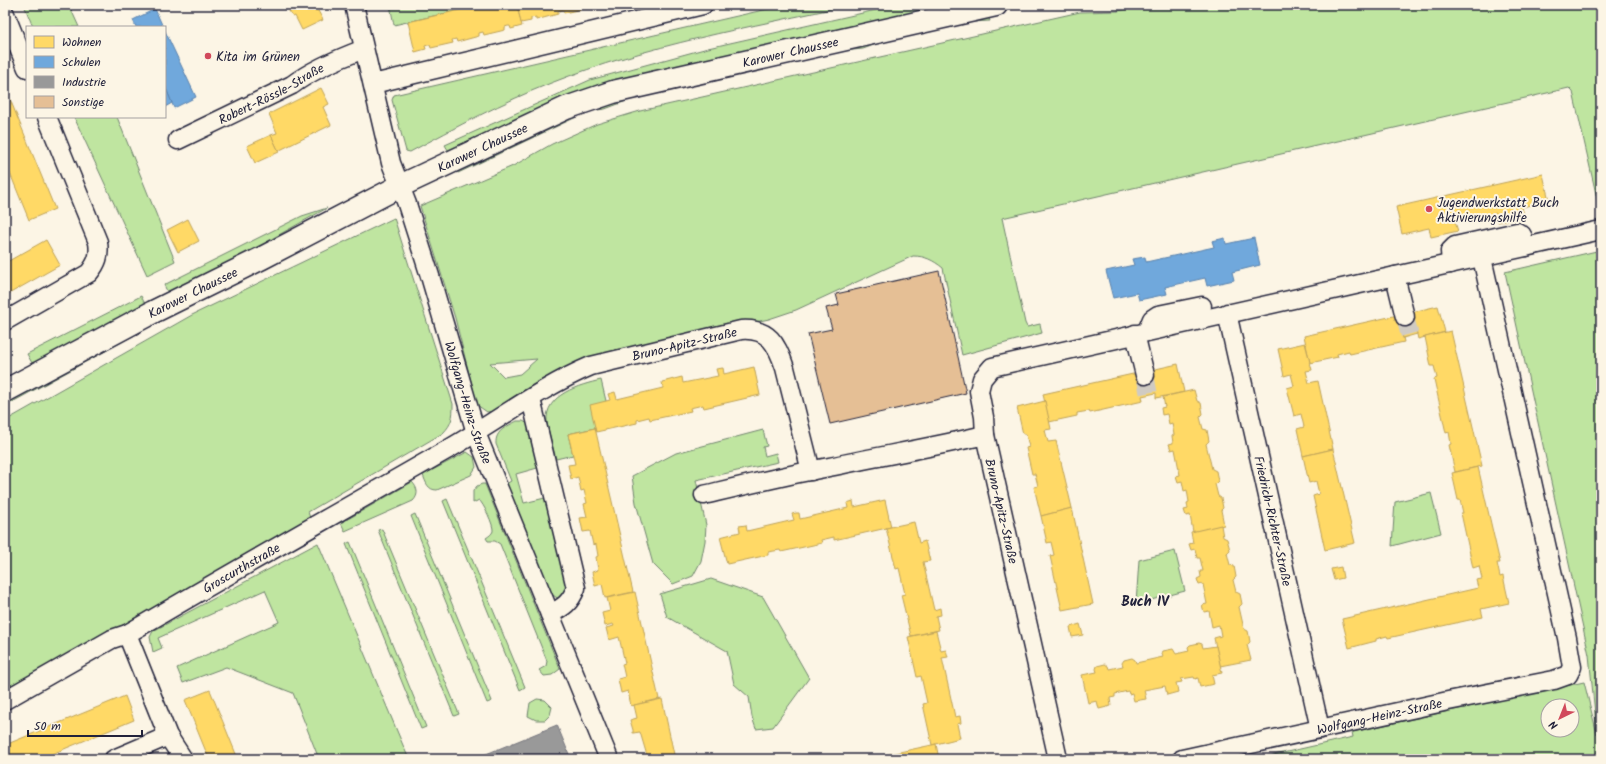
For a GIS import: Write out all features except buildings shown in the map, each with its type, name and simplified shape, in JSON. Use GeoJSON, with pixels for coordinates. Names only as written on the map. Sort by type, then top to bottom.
{"type":"FeatureCollection","features":[{"type":"Feature","properties":{"kind":"main road","name":"Karower Chaussee"},"geometry":{"type":"LineString","coordinates":[[5,391],[32,375],[153,312],[262,258],[400,186],[566,108],[613,92],[996,5]]}},
{"type":"Feature","properties":{"kind":"street"},"geometry":{"type":"LineString","coordinates":[[354,5],[391,163],[400,186]]}},
{"type":"Feature","properties":{"kind":"street"},"geometry":{"type":"LineString","coordinates":[[373,84],[677,8],[703,5]]}},
{"type":"Feature","properties":{"kind":"street"},"geometry":{"type":"LineString","coordinates":[[5,14],[26,66]]}},
{"type":"Feature","properties":{"kind":"street","name":"Robert-Rössle-Straße"},"geometry":{"type":"LineString","coordinates":[[178,140],[292,85],[303,76],[364,49]]}},
{"type":"Feature","properties":{"kind":"street"},"geometry":{"type":"LineString","coordinates":[[5,321],[89,273],[96,264],[100,253],[98,242],[47,118]]}},
{"type":"Feature","properties":{"kind":"street","name":"Wolfgang-Heinz-Straße"},"geometry":{"type":"LineString","coordinates":[[400,186],[430,276],[476,433],[493,478],[609,759]]}},
{"type":"Feature","properties":{"kind":"street"},"geometry":{"type":"LineString","coordinates":[[704,495],[985,435],[984,417],[979,391],[982,379],[992,367],[1141,332],[1152,319],[1158,315],[1231,301],[1235,311],[1482,258],[1601,230]]}},
{"type":"Feature","properties":{"kind":"street"},"geometry":{"type":"LineString","coordinates":[[1451,264],[1450,251],[1455,246],[1517,232],[1522,234],[1526,247]]}},
{"type":"Feature","properties":{"kind":"street","name":"Wolfgang-Heinz-Straße"},"geometry":{"type":"LineString","coordinates":[[1182,759],[1448,701],[1554,680],[1568,675],[1572,667],[1482,258]]}},
{"type":"Feature","properties":{"kind":"street"},"geometry":{"type":"LineString","coordinates":[[1395,276],[1405,317]]}},
{"type":"Feature","properties":{"kind":"street","name":"Friedrich-Richter-Straße"},"geometry":{"type":"LineString","coordinates":[[1235,311],[1320,729]]}},
{"type":"Feature","properties":{"kind":"street","name":"Bruno-Apitz-Straße"},"geometry":{"type":"LineString","coordinates":[[476,433],[569,375],[591,366],[741,330],[760,331],[768,336],[781,355],[811,471]]}},
{"type":"Feature","properties":{"kind":"street"},"geometry":{"type":"LineString","coordinates":[[1141,332],[1145,375]]}},
{"type":"Feature","properties":{"kind":"street"},"geometry":{"type":"LineString","coordinates":[[531,399],[576,588],[571,599],[563,607],[550,614]]}},
{"type":"Feature","properties":{"kind":"street","name":"Groscurthstraße"},"geometry":{"type":"LineString","coordinates":[[5,700],[112,639],[127,634],[255,558],[476,433]]}},
{"type":"Feature","properties":{"kind":"street","name":"Bruno-Apitz-Straße"},"geometry":{"type":"LineString","coordinates":[[985,435],[1058,759]]}},
{"type":"Feature","properties":{"kind":"street"},"geometry":{"type":"LineString","coordinates":[[127,634],[168,736],[183,759]]}},
{"type":"Feature","properties":{"kind":"street"},"geometry":{"type":"LineString","coordinates":[[114,759],[168,736]]}},
{"type":"Feature","properties":{"kind":"green space"},"geometry":{"type":"Polygon","coordinates":[[[24,5],[69,5],[79,26],[33,26],[24,5]]]}},
{"type":"Feature","properties":{"kind":"green space"},"geometry":{"type":"Polygon","coordinates":[[[390,5],[481,5],[394,25],[390,5]]]}},
{"type":"Feature","properties":{"kind":"green space"},"geometry":{"type":"Polygon","coordinates":[[[785,5],[850,5],[661,47],[587,70],[515,98],[410,152],[406,151],[392,100],[394,95],[785,5]]]}},
{"type":"Feature","properties":{"kind":"green space"},"geometry":{"type":"Polygon","coordinates":[[[898,5],[964,5],[537,110],[448,150],[445,145],[590,80],[708,48],[898,5]]]}},
{"type":"Feature","properties":{"kind":"green space"},"geometry":{"type":"Polygon","coordinates":[[[1147,5],[1601,5],[1601,203],[1598,203],[1573,92],[1569,88],[1002,218],[1025,323],[1027,327],[1040,324],[1042,333],[962,355],[943,268],[929,259],[913,256],[796,310],[769,319],[607,354],[494,411],[487,412],[477,405],[455,318],[420,206],[513,166],[552,144],[597,124],[640,111],[1080,12],[1118,11],[1147,5]],[[537,359],[490,363],[504,377],[520,374],[537,359]]]}},
{"type":"Feature","properties":{"kind":"green space"},"geometry":{"type":"Polygon","coordinates":[[[988,15],[990,21],[972,22],[882,42],[863,49],[843,51],[637,97],[605,109],[589,111],[458,173],[457,170],[537,130],[607,102],[988,15]]]}},
{"type":"Feature","properties":{"kind":"green space"},"geometry":{"type":"Polygon","coordinates":[[[74,118],[117,118],[175,261],[147,275],[74,118]]]}},
{"type":"Feature","properties":{"kind":"green space"},"geometry":{"type":"Polygon","coordinates":[[[327,208],[275,237],[243,259],[169,295],[164,285],[302,216],[327,208]]]}},
{"type":"Feature","properties":{"kind":"green space"},"geometry":{"type":"Polygon","coordinates":[[[394,218],[453,404],[453,413],[446,430],[308,512],[310,518],[5,694],[5,421],[192,315],[394,218]]]}},
{"type":"Feature","properties":{"kind":"green space"},"geometry":{"type":"Polygon","coordinates":[[[1601,250],[1601,759],[1256,759],[1353,737],[1352,732],[1584,682],[1597,734],[1589,655],[1505,272],[1601,250]]]}},
{"type":"Feature","properties":{"kind":"green space"},"geometry":{"type":"Polygon","coordinates":[[[141,296],[146,306],[59,352],[32,363],[27,354],[141,296]]]}},
{"type":"Feature","properties":{"kind":"green space"},"geometry":{"type":"Polygon","coordinates":[[[150,320],[153,325],[5,406],[5,401],[150,320]]]}},
{"type":"Feature","properties":{"kind":"green space"},"geometry":{"type":"Polygon","coordinates":[[[601,380],[606,401],[595,428],[568,434],[573,455],[556,459],[547,423],[551,405],[565,392],[601,380]]]}},
{"type":"Feature","properties":{"kind":"green space"},"geometry":{"type":"Polygon","coordinates":[[[517,421],[523,421],[528,424],[541,467],[516,474],[524,503],[545,498],[557,549],[560,549],[568,590],[559,599],[551,594],[506,484],[511,481],[496,444],[496,439],[500,432],[517,421]]]}},
{"type":"Feature","properties":{"kind":"green space"},"geometry":{"type":"Polygon","coordinates":[[[763,430],[767,446],[763,447],[765,456],[776,453],[778,462],[696,480],[706,525],[705,541],[701,561],[693,576],[673,584],[653,564],[636,503],[632,476],[676,453],[763,430]]]}},
{"type":"Feature","properties":{"kind":"green space"},"geometry":{"type":"Polygon","coordinates":[[[467,452],[474,457],[476,467],[471,475],[437,490],[429,487],[423,475],[467,452]]]}},
{"type":"Feature","properties":{"kind":"green space"},"geometry":{"type":"Polygon","coordinates":[[[412,482],[416,487],[417,492],[413,501],[345,531],[341,523],[412,482]]]}},
{"type":"Feature","properties":{"kind":"green space"},"geometry":{"type":"Polygon","coordinates":[[[485,484],[560,669],[552,675],[544,676],[539,670],[546,666],[547,661],[500,544],[495,541],[488,541],[486,538],[493,531],[488,514],[479,500],[473,503],[473,491],[477,486],[485,484]]]}},
{"type":"Feature","properties":{"kind":"green space"},"geometry":{"type":"Polygon","coordinates":[[[1431,493],[1441,533],[1392,546],[1395,502],[1431,493]]]}},
{"type":"Feature","properties":{"kind":"green space"},"geometry":{"type":"Polygon","coordinates":[[[447,499],[525,687],[520,690],[443,501],[447,499]]]}},
{"type":"Feature","properties":{"kind":"green space"},"geometry":{"type":"Polygon","coordinates":[[[415,514],[492,701],[487,703],[411,516],[415,514]]]}},
{"type":"Feature","properties":{"kind":"green space"},"geometry":{"type":"Polygon","coordinates":[[[382,529],[459,714],[454,716],[378,530],[382,529]]]}},
{"type":"Feature","properties":{"kind":"green space"},"geometry":{"type":"Polygon","coordinates":[[[350,542],[426,727],[421,729],[346,544],[350,542]]]}},
{"type":"Feature","properties":{"kind":"green space"},"geometry":{"type":"Polygon","coordinates":[[[318,543],[409,759],[319,759],[293,693],[226,667],[183,683],[177,668],[279,622],[265,590],[158,638],[162,648],[153,652],[150,637],[153,631],[318,543]]]}},
{"type":"Feature","properties":{"kind":"green space"},"geometry":{"type":"Polygon","coordinates":[[[1175,551],[1185,591],[1136,604],[1139,560],[1175,551]]]}},
{"type":"Feature","properties":{"kind":"green space"},"geometry":{"type":"Polygon","coordinates":[[[711,579],[763,597],[809,678],[773,727],[756,729],[752,717],[749,697],[734,684],[727,651],[667,617],[660,594],[711,579]]]}},
{"type":"Feature","properties":{"kind":"green space"},"geometry":{"type":"Polygon","coordinates":[[[537,699],[545,700],[552,707],[550,715],[545,720],[536,720],[528,716],[530,703],[537,699]]]}},
{"type":"Feature","properties":{"kind":"tunnel"},"geometry":{"type":"LineString","coordinates":[[1405,317],[1410,336]]}},
{"type":"Feature","properties":{"kind":"tunnel"},"geometry":{"type":"LineString","coordinates":[[1145,375],[1149,395]]}},
{"type":"Feature","properties":{"kind":"place","name":"Kita im Grünen"},"geometry":{"type":"Point","coordinates":[208,56]}},
{"type":"Feature","properties":{"kind":"place","name":"Jugendwerkstatt Buch Aktivierungshilfe"},"geometry":{"type":"Point","coordinates":[1429,209]}},
{"type":"Feature","properties":{"kind":"district","name":"Buch IV"},"geometry":{"type":"Point","coordinates":[1145,601]}}]}
